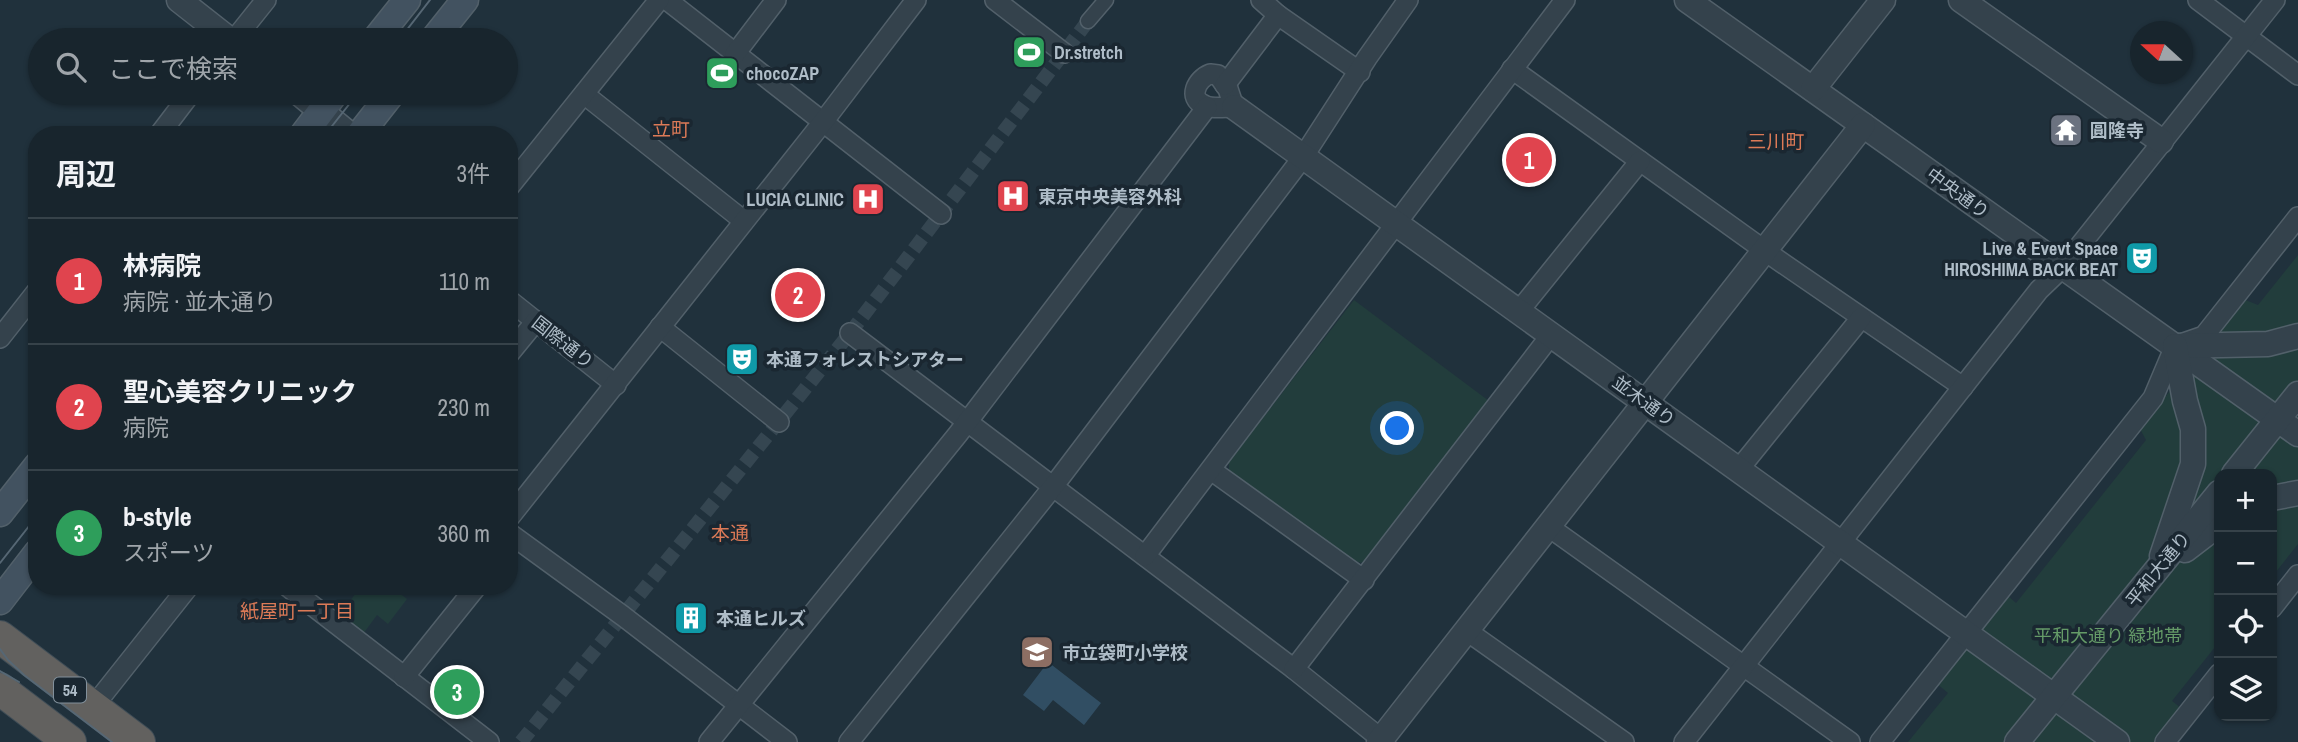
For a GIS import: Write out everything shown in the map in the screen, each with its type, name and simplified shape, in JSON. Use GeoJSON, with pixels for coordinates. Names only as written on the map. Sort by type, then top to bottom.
{"type":"FeatureCollection","features":[{"type":"Feature","properties":{"kind":"highway","name":"54"},"geometry":{"type":"LineString","coordinates":[[0,638],[139,742]]}},
{"type":"Feature","properties":{"kind":"highway","name":"54"},"geometry":{"type":"LineString","coordinates":[[0,689],[66,741]]}},
{"type":"Feature","properties":{"kind":"main road"},"geometry":{"type":"LineString","coordinates":[[385,28],[407,0]]}},
{"type":"Feature","properties":{"kind":"main road"},"geometry":{"type":"LineString","coordinates":[[443,28],[465,0]]}},
{"type":"Feature","properties":{"kind":"main road"},"geometry":{"type":"LineString","coordinates":[[310,126],[326,105]]}},
{"type":"Feature","properties":{"kind":"main road"},"geometry":{"type":"LineString","coordinates":[[366,126],[383,105]]}},
{"type":"Feature","properties":{"kind":"main road"},"geometry":{"type":"LineString","coordinates":[[0,513],[28,477]]}},
{"type":"Feature","properties":{"kind":"main road"},"geometry":{"type":"LineString","coordinates":[[0,601],[28,565]]}},
{"type":"Feature","properties":{"kind":"street"},"geometry":{"type":"LineString","coordinates":[[179,0],[216,28]]}},
{"type":"Feature","properties":{"kind":"street"},"geometry":{"type":"LineString","coordinates":[[242,28],[265,0]]}},
{"type":"Feature","properties":{"kind":"street"},"geometry":{"type":"LineString","coordinates":[[518,176],[659,0]]}},
{"type":"Feature","properties":{"kind":"street"},"geometry":{"type":"LineString","coordinates":[[667,0],[941,214]]}},
{"type":"Feature","properties":{"kind":"street"},"geometry":{"type":"LineString","coordinates":[[735,54],[776,0]]}},
{"type":"Feature","properties":{"kind":"street"},"geometry":{"type":"LineString","coordinates":[[518,507],[823,122],[916,0]]}},
{"type":"Feature","properties":{"kind":"street"},"geometry":{"type":"LineString","coordinates":[[995,0],[1064,53]]}},
{"type":"Feature","properties":{"kind":"street"},"geometry":{"type":"LineString","coordinates":[[1088,21],[1106,0]]}},
{"type":"Feature","properties":{"kind":"street"},"geometry":{"type":"LineString","coordinates":[[1261,0],[1278,15],[1360,72]]}},
{"type":"Feature","properties":{"kind":"street"},"geometry":{"type":"LineString","coordinates":[[849,742],[1052,488],[1303,157],[1408,0]]}},
{"type":"Feature","properties":{"kind":"street"},"geometry":{"type":"LineString","coordinates":[[1145,556],[1565,0]]}},
{"type":"Feature","properties":{"kind":"street","name":"中央通り"},"geometry":{"type":"LineString","coordinates":[[1687,0],[2288,427]]}},
{"type":"Feature","properties":{"kind":"street"},"geometry":{"type":"LineString","coordinates":[[1813,89],[1883,0]]}},
{"type":"Feature","properties":{"kind":"street"},"geometry":{"type":"LineString","coordinates":[[1961,0],[2161,141]]}},
{"type":"Feature","properties":{"kind":"street"},"geometry":{"type":"LineString","coordinates":[[2198,0],[2298,75]]}},
{"type":"Feature","properties":{"kind":"street"},"geometry":{"type":"LineString","coordinates":[[1684,742],[2039,290],[2062,268],[2275,0]]}},
{"type":"Feature","properties":{"kind":"street"},"geometry":{"type":"LineString","coordinates":[[709,742],[967,422],[1207,107],[1229,96],[1278,15]]}},
{"type":"Feature","properties":{"kind":"street"},"geometry":{"type":"LineString","coordinates":[[1512,69],[1861,318],[1964,387]]}},
{"type":"Feature","properties":{"kind":"street"},"geometry":{"type":"LineString","coordinates":[[1207,107],[1195,96],[1196,84],[1202,77],[1218,75],[1229,96]]}},
{"type":"Feature","properties":{"kind":"street"},"geometry":{"type":"LineString","coordinates":[[584,94],[744,222]]}},
{"type":"Feature","properties":{"kind":"street","name":"並木通り"},"geometry":{"type":"LineString","coordinates":[[1229,96],[1303,157],[2117,742]]}},
{"type":"Feature","properties":{"kind":"street"},"geometry":{"type":"LineString","coordinates":[[166,126],[182,105]]}},
{"type":"Feature","properties":{"kind":"street"},"geometry":{"type":"LineString","coordinates":[[330,105],[344,126]]}},
{"type":"Feature","properties":{"kind":"street"},"geometry":{"type":"LineString","coordinates":[[850,333],[1294,669],[1382,741],[1863,125]]}},
{"type":"Feature","properties":{"kind":"street"},"geometry":{"type":"LineString","coordinates":[[1519,311],[1640,162]]}},
{"type":"Feature","properties":{"kind":"street"},"geometry":{"type":"LineString","coordinates":[[1880,742],[2153,398],[2175,346],[2204,336],[2298,217]]}},
{"type":"Feature","properties":{"kind":"street"},"geometry":{"type":"LineString","coordinates":[[0,338],[28,302]]}},
{"type":"Feature","properties":{"kind":"street","name":"国際通り"},"geometry":{"type":"LineString","coordinates":[[518,307],[616,385]]}},
{"type":"Feature","properties":{"kind":"street"},"geometry":{"type":"LineString","coordinates":[[1739,469],[1861,318]]}},
{"type":"Feature","properties":{"kind":"street"},"geometry":{"type":"LineString","coordinates":[[518,343],[536,321]]}},
{"type":"Feature","properties":{"kind":"street"},"geometry":{"type":"LineString","coordinates":[[660,327],[779,422]]}},
{"type":"Feature","properties":{"kind":"street"},"geometry":{"type":"LineString","coordinates":[[1294,669],[1550,335]]}},
{"type":"Feature","properties":{"kind":"street"},"geometry":{"type":"LineString","coordinates":[[2175,346],[2268,344],[2298,336]]}},
{"type":"Feature","properties":{"kind":"street"},"geometry":{"type":"LineString","coordinates":[[2157,571],[2193,464],[2193,429],[2175,346]]}},
{"type":"Feature","properties":{"kind":"street"},"geometry":{"type":"LineString","coordinates":[[2240,469],[2288,427],[2298,394]]}},
{"type":"Feature","properties":{"kind":"street"},"geometry":{"type":"LineString","coordinates":[[1211,470],[1364,580]]}},
{"type":"Feature","properties":{"kind":"street"},"geometry":{"type":"LineString","coordinates":[[2277,497],[2298,493]]}},
{"type":"Feature","properties":{"kind":"street","name":"平和大通り"},"geometry":{"type":"LineString","coordinates":[[2017,742],[2214,499]]}},
{"type":"Feature","properties":{"kind":"street"},"geometry":{"type":"LineString","coordinates":[[1549,527],[1850,742]]}},
{"type":"Feature","properties":{"kind":"street"},"geometry":{"type":"LineString","coordinates":[[2157,571],[2214,528]]}},
{"type":"Feature","properties":{"kind":"street"},"geometry":{"type":"LineString","coordinates":[[518,544],[623,617],[787,742]]}},
{"type":"Feature","properties":{"kind":"street"},"geometry":{"type":"LineString","coordinates":[[2277,602],[2298,575]]}},
{"type":"Feature","properties":{"kind":"street"},"geometry":{"type":"LineString","coordinates":[[93,707],[182,595]]}},
{"type":"Feature","properties":{"kind":"street"},"geometry":{"type":"LineString","coordinates":[[299,595],[489,742]]}},
{"type":"Feature","properties":{"kind":"street"},"geometry":{"type":"LineString","coordinates":[[404,677],[470,595]]}},
{"type":"Feature","properties":{"kind":"street"},"geometry":{"type":"LineString","coordinates":[[1466,631],[1624,742]]}},
{"type":"Feature","properties":{"kind":"street"},"geometry":{"type":"LineString","coordinates":[[2165,742],[2214,680]]}},
{"type":"Feature","properties":{"kind":"green space","name":"平和大通り 緑地帯"},"geometry":{"type":"Polygon","coordinates":[[[2298,255],[2298,544],[2277,571],[2277,469],[2214,469],[2214,648],[2172,701],[2181,708],[2155,742],[1908,742],[1948,693],[1936,683],[2007,595],[2016,603],[2146,440],[2140,429],[2164,396],[2243,299],[2258,305],[2298,255]]]}},
{"type":"Feature","properties":{"kind":"green space"},"geometry":{"type":"Polygon","coordinates":[[[1354,300],[1489,401],[1363,563],[1353,561],[1229,473],[1229,462],[1354,300]]]}},
{"type":"Feature","properties":{"kind":"green space"},"geometry":{"type":"Polygon","coordinates":[[[354,595],[402,595],[407,599],[388,624],[377,615],[363,634],[339,616],[354,595]]]}},
{"type":"Feature","properties":{"kind":"water"},"geometry":{"type":"Polygon","coordinates":[[[1048,662],[1101,703],[1084,725],[1053,700],[1044,711],[1023,695],[1048,662]]]}},
{"type":"Feature","properties":{"kind":"tunnel"},"geometry":{"type":"LineString","coordinates":[[521,742],[850,333],[1088,21]]}},
{"type":"Feature","properties":{"kind":"tram line"},"geometry":{"type":"LineString","coordinates":[[408,28],[430,0]]}},
{"type":"Feature","properties":{"kind":"tram line"},"geometry":{"type":"LineString","coordinates":[[332,126],[349,105]]}},
{"type":"Feature","properties":{"kind":"tram line"},"geometry":{"type":"LineString","coordinates":[[0,563],[28,527]]}},
{"type":"Feature","properties":{"kind":"tram line"},"geometry":{"type":"LineString","coordinates":[[0,649],[24,675],[112,742]]}},
{"type":"Feature","properties":{"kind":"tram line"},"geometry":{"type":"LineString","coordinates":[[0,671],[19,682]]}},
{"type":"Feature","properties":{"kind":"place","name":"Dr.stretch"},"geometry":{"type":"Point","coordinates":[1029,52]}},
{"type":"Feature","properties":{"kind":"place","name":"chocoZAP"},"geometry":{"type":"Point","coordinates":[722,73]}},
{"type":"Feature","properties":{"kind":"place","name":"圓隆寺"},"geometry":{"type":"Point","coordinates":[2066,130]}},
{"type":"Feature","properties":{"kind":"place","name":"林病院"},"geometry":{"type":"Point","coordinates":[1529,160]}},
{"type":"Feature","properties":{"kind":"place","name":"東京中央美容外科"},"geometry":{"type":"Point","coordinates":[1013,196]}},
{"type":"Feature","properties":{"kind":"place","name":"LUCIA CLINIC"},"geometry":{"type":"Point","coordinates":[868,199]}},
{"type":"Feature","properties":{"kind":"place","name":"Live & Evevt Space HIROSHIMA BACK BEAT"},"geometry":{"type":"Point","coordinates":[2142,258]}},
{"type":"Feature","properties":{"kind":"place","name":"聖心美容クリニック"},"geometry":{"type":"Point","coordinates":[798,295]}},
{"type":"Feature","properties":{"kind":"place","name":"本通フォレストシアター"},"geometry":{"type":"Point","coordinates":[742,359]}},
{"type":"Feature","properties":{"kind":"place","name":"本通ヒルズ"},"geometry":{"type":"Point","coordinates":[691,618]}},
{"type":"Feature","properties":{"kind":"place","name":"市立袋町小学校"},"geometry":{"type":"Point","coordinates":[1037,652]}},
{"type":"Feature","properties":{"kind":"place","name":"b-style"},"geometry":{"type":"Point","coordinates":[457,692]}},
{"type":"Feature","properties":{"kind":"district","name":"立町"},"geometry":{"type":"Point","coordinates":[671,129]}},
{"type":"Feature","properties":{"kind":"district","name":"三川町"},"geometry":{"type":"Point","coordinates":[1776,141]}},
{"type":"Feature","properties":{"kind":"district","name":"本通"},"geometry":{"type":"Point","coordinates":[730,533]}},
{"type":"Feature","properties":{"kind":"district","name":"紙屋町一丁目"},"geometry":{"type":"Point","coordinates":[297,611]}}]}
